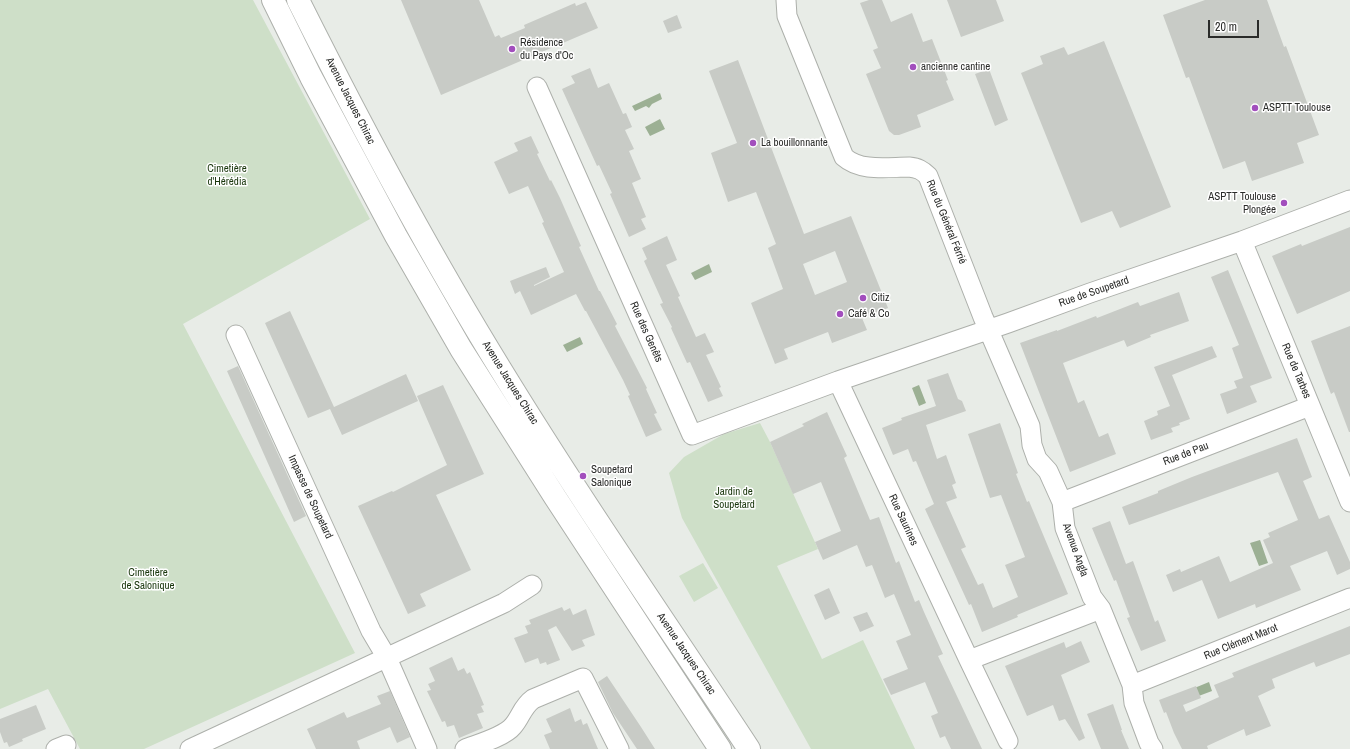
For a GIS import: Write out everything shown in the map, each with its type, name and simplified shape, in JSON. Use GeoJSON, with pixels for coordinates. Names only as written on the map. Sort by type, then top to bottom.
{"type":"FeatureCollection","features":[{"type":"Feature","properties":{"kind":"main road","name":"Avenue Jacques Chirac"},"geometry":{"type":"LineString","coordinates":[[273,0],[311,77],[396,236],[462,349],[555,497],[720,749]]}},
{"type":"Feature","properties":{"kind":"main road","name":"Avenue Jacques Chirac"},"geometry":{"type":"LineString","coordinates":[[298,0],[393,185],[500,370],[749,749]]}},
{"type":"Feature","properties":{"kind":"street","name":"Rue du Général Férrié"},"geometry":{"type":"LineString","coordinates":[[786,0],[788,16],[844,156],[849,161],[857,165],[866,167],[909,167],[922,170],[928,176],[989,330]]}},
{"type":"Feature","properties":{"kind":"street","name":"Rue des Genêts"},"geometry":{"type":"LineString","coordinates":[[537,87],[692,435],[838,381]]}},
{"type":"Feature","properties":{"kind":"street","name":"Rue de Soupetard"},"geometry":{"type":"LineString","coordinates":[[838,381],[989,330],[1090,293],[1242,241],[1350,200]]}},
{"type":"Feature","properties":{"kind":"street","name":"Rue de Tarbes"},"geometry":{"type":"LineString","coordinates":[[1242,241],[1350,502]]}},
{"type":"Feature","properties":{"kind":"street","name":"Avenue Angla"},"geometry":{"type":"LineString","coordinates":[[989,330],[1030,426],[1032,445],[1037,459],[1048,471],[1062,502],[1065,528],[1092,597],[1101,609],[1132,685],[1134,703],[1149,743],[1153,749]]}},
{"type":"Feature","properties":{"kind":"street","name":"Impasse de Soupetard"},"geometry":{"type":"LineString","coordinates":[[236,335],[371,631],[387,658],[425,748]]}},
{"type":"Feature","properties":{"kind":"street","name":"Rue Saurines"},"geometry":{"type":"LineString","coordinates":[[838,381],[1008,741]]}},
{"type":"Feature","properties":{"kind":"street","name":"Rue de Pau"},"geometry":{"type":"LineString","coordinates":[[1062,502],[1310,406]]}},
{"type":"Feature","properties":{"kind":"street"},"geometry":{"type":"LineString","coordinates":[[190,749],[504,603],[532,585]]}},
{"type":"Feature","properties":{"kind":"street","name":"Rue Clément Marot"},"geometry":{"type":"LineString","coordinates":[[1132,685],[1350,598]]}},
{"type":"Feature","properties":{"kind":"street"},"geometry":{"type":"LineString","coordinates":[[969,660],[1101,609]]}},
{"type":"Feature","properties":{"kind":"street"},"geometry":{"type":"LineString","coordinates":[[465,749],[506,732],[513,727],[526,704],[533,698],[583,678],[619,749]]}},
{"type":"Feature","properties":{"kind":"green space","name":"Cimetière de Salonique"},"geometry":{"type":"Polygon","coordinates":[[[0,0],[253,0],[370,219],[183,324],[355,653],[144,749],[80,749],[48,689],[0,709],[0,0]]]}},
{"type":"Feature","properties":{"kind":"green space","name":"Jardin de Soupetard"},"geometry":{"type":"Polygon","coordinates":[[[760,423],[818,549],[777,566],[822,659],[863,640],[915,749],[811,749],[682,518],[669,473],[684,457],[724,434],[760,423]]]}},
{"type":"Feature","properties":{"kind":"green space"},"geometry":{"type":"Polygon","coordinates":[[[703,563],[718,588],[694,602],[679,576],[703,563]]]}},
{"type":"Feature","properties":{"kind":"shaded area"},"geometry":{"type":"Polygon","coordinates":[[[660,93],[662,99],[652,104],[649,108],[646,106],[635,111],[632,106],[660,93]]]}},
{"type":"Feature","properties":{"kind":"shaded area"},"geometry":{"type":"Polygon","coordinates":[[[660,119],[665,129],[650,136],[645,127],[660,119]]]}},
{"type":"Feature","properties":{"kind":"shaded area"},"geometry":{"type":"Polygon","coordinates":[[[709,264],[712,272],[695,280],[691,273],[709,264]]]}},
{"type":"Feature","properties":{"kind":"shaded area"},"geometry":{"type":"Polygon","coordinates":[[[580,337],[583,344],[567,352],[563,345],[580,337]]]}},
{"type":"Feature","properties":{"kind":"shaded area"},"geometry":{"type":"Polygon","coordinates":[[[919,385],[926,403],[919,406],[912,388],[919,385]]]}},
{"type":"Feature","properties":{"kind":"shaded area"},"geometry":{"type":"Polygon","coordinates":[[[1260,540],[1268,563],[1259,566],[1250,543],[1260,540]]]}},
{"type":"Feature","properties":{"kind":"shaded area"},"geometry":{"type":"Polygon","coordinates":[[[1209,682],[1212,691],[1196,697],[1192,689],[1209,682]]]}},
{"type":"Feature","properties":{"kind":"building","name":"Résidence du Pays d'Oc"},"geometry":{"type":"Polygon","coordinates":[[[401,0],[479,0],[495,37],[499,35],[501,38],[525,28],[524,25],[575,3],[576,6],[586,2],[598,28],[441,95],[401,0]]]}},
{"type":"Feature","properties":{"kind":"building","name":"ancienne cantine"},"geometry":{"type":"Polygon","coordinates":[[[869,0],[882,0],[891,22],[912,13],[923,42],[932,39],[954,100],[917,115],[921,127],[899,135],[894,135],[889,131],[866,74],[881,68],[873,50],[878,48],[860,3],[869,0]]]}},
{"type":"Feature","properties":{"kind":"building"},"geometry":{"type":"Polygon","coordinates":[[[947,0],[996,0],[1004,21],[961,37],[947,0]]]}},
{"type":"Feature","properties":{"kind":"building","name":"ASPTT Toulouse"},"geometry":{"type":"Polygon","coordinates":[[[1205,0],[1267,0],[1319,135],[1297,143],[1304,163],[1252,181],[1245,161],[1223,169],[1189,77],[1186,78],[1163,15],[1205,0]]]}},
{"type":"Feature","properties":{"kind":"building"},"geometry":{"type":"Polygon","coordinates":[[[677,15],[682,28],[668,33],[663,21],[677,15]]]}},
{"type":"Feature","properties":{"kind":"building"},"geometry":{"type":"Polygon","coordinates":[[[1104,41],[1171,207],[1120,228],[1112,211],[1081,223],[1021,73],[1043,64],[1040,56],[1064,47],[1068,55],[1104,41]]]}},
{"type":"Feature","properties":{"kind":"building","name":"La bouillonnante"},"geometry":{"type":"Polygon","coordinates":[[[738,60],[804,234],[851,216],[888,308],[862,318],[867,330],[832,343],[828,332],[784,349],[788,359],[775,364],[751,303],[783,289],[768,248],[776,244],[756,192],[728,202],[711,153],[737,143],[709,71],[738,60]],[[835,251],[803,264],[815,295],[847,282],[835,251]]]}},
{"type":"Feature","properties":{"kind":"building"},"geometry":{"type":"Polygon","coordinates":[[[590,68],[598,88],[609,83],[623,114],[626,113],[632,127],[625,130],[634,149],[629,151],[641,179],[632,183],[646,217],[641,219],[646,229],[629,237],[610,194],[612,193],[599,165],[597,166],[562,89],[575,83],[571,76],[590,68]]]}},
{"type":"Feature","properties":{"kind":"building"},"geometry":{"type":"Polygon","coordinates":[[[989,69],[1008,120],[995,126],[975,74],[989,69]]]}},
{"type":"Feature","properties":{"kind":"building"},"geometry":{"type":"Polygon","coordinates":[[[531,136],[539,153],[537,154],[560,198],[581,246],[579,247],[599,291],[617,324],[615,326],[647,388],[646,389],[657,413],[654,414],[662,430],[646,437],[628,396],[630,395],[623,380],[576,294],[531,315],[520,291],[515,294],[510,281],[546,267],[550,277],[534,286],[564,272],[542,223],[544,222],[528,186],[509,194],[494,162],[518,151],[514,143],[531,136]]]}},
{"type":"Feature","properties":{"kind":"building"},"geometry":{"type":"Polygon","coordinates":[[[1350,227],[1350,291],[1297,314],[1272,256],[1350,227]]]}},
{"type":"Feature","properties":{"kind":"building"},"geometry":{"type":"Polygon","coordinates":[[[667,236],[677,260],[666,265],[680,296],[678,297],[696,337],[705,333],[714,352],[706,355],[721,387],[719,388],[723,396],[708,402],[690,362],[687,363],[671,328],[672,327],[660,304],[663,303],[644,261],[647,259],[642,248],[667,236]]]}},
{"type":"Feature","properties":{"kind":"building"},"geometry":{"type":"Polygon","coordinates":[[[1228,270],[1272,378],[1250,386],[1257,402],[1227,414],[1220,394],[1237,388],[1234,381],[1243,378],[1232,348],[1239,345],[1211,277],[1228,270]]]}},
{"type":"Feature","properties":{"kind":"building"},"geometry":{"type":"Polygon","coordinates":[[[1179,292],[1189,321],[1150,335],[1151,337],[1127,347],[1124,340],[1063,363],[1078,403],[1084,400],[1099,437],[1108,433],[1116,454],[1070,472],[1020,343],[1096,316],[1097,318],[1138,302],[1140,306],[1179,292]]]}},
{"type":"Feature","properties":{"kind":"building"},"geometry":{"type":"Polygon","coordinates":[[[290,311],[334,407],[406,374],[418,401],[342,435],[330,409],[308,418],[265,323],[290,311]]]}},
{"type":"Feature","properties":{"kind":"building"},"geometry":{"type":"Polygon","coordinates":[[[1350,326],[1349,432],[1334,392],[1331,394],[1311,341],[1350,326]]]}},
{"type":"Feature","properties":{"kind":"building"},"geometry":{"type":"Polygon","coordinates":[[[1212,346],[1217,357],[1172,375],[1190,419],[1171,428],[1173,432],[1151,440],[1144,421],[1158,415],[1157,411],[1170,406],[1154,367],[1212,346]]]}},
{"type":"Feature","properties":{"kind":"building"},"geometry":{"type":"Polygon","coordinates":[[[238,366],[306,516],[294,522],[227,371],[238,366]]]}},
{"type":"Feature","properties":{"kind":"building"},"geometry":{"type":"Polygon","coordinates":[[[948,373],[958,399],[962,401],[966,411],[926,425],[937,459],[946,455],[956,483],[952,485],[957,498],[946,502],[966,547],[961,549],[978,585],[983,583],[993,608],[1018,597],[1005,565],[1025,557],[1001,495],[990,498],[968,434],[1000,423],[1018,473],[1016,474],[1027,502],[1029,501],[1068,594],[1017,615],[1018,617],[982,632],[971,604],[969,605],[925,509],[934,504],[916,461],[913,462],[908,449],[893,455],[882,428],[902,420],[901,418],[936,406],[927,380],[948,373]]]}},
{"type":"Feature","properties":{"kind":"building"},"geometry":{"type":"Polygon","coordinates":[[[443,385],[484,474],[436,495],[471,570],[420,594],[426,606],[408,614],[358,506],[392,491],[393,492],[447,465],[417,396],[443,385]]]}},
{"type":"Feature","properties":{"kind":"building"},"geometry":{"type":"Polygon","coordinates":[[[827,412],[847,456],[844,458],[870,520],[879,517],[896,563],[899,561],[915,602],[919,600],[943,654],[938,656],[982,749],[951,749],[945,736],[940,738],[931,716],[938,713],[925,682],[891,695],[883,679],[908,669],[896,641],[911,635],[894,594],[885,598],[872,565],[866,567],[857,545],[823,560],[815,542],[841,531],[821,482],[793,494],[770,442],[804,426],[802,424],[827,412]]]}},
{"type":"Feature","properties":{"kind":"building"},"geometry":{"type":"Polygon","coordinates":[[[1297,438],[1312,477],[1303,481],[1319,519],[1329,515],[1350,562],[1350,569],[1337,575],[1327,551],[1290,566],[1301,590],[1256,608],[1255,604],[1218,619],[1202,580],[1173,592],[1166,575],[1180,569],[1181,572],[1219,556],[1230,582],[1273,563],[1263,540],[1270,537],[1268,533],[1298,520],[1278,472],[1129,525],[1122,507],[1158,493],[1158,491],[1192,477],[1297,438]]]}},
{"type":"Feature","properties":{"kind":"building"},"geometry":{"type":"Polygon","coordinates":[[[1110,521],[1126,564],[1133,561],[1155,622],[1158,620],[1166,641],[1141,651],[1127,618],[1130,617],[1116,580],[1114,581],[1092,528],[1110,521]]]}},
{"type":"Feature","properties":{"kind":"building"},"geometry":{"type":"Polygon","coordinates":[[[829,588],[840,613],[825,620],[814,595],[829,588]]]}},
{"type":"Feature","properties":{"kind":"building"},"geometry":{"type":"Polygon","coordinates":[[[562,607],[564,611],[570,608],[573,615],[586,609],[595,635],[582,640],[585,646],[572,651],[556,626],[548,630],[560,660],[547,665],[546,662],[540,664],[538,658],[525,663],[514,638],[528,633],[525,626],[531,624],[529,620],[562,607]]]}},
{"type":"Feature","properties":{"kind":"building"},"geometry":{"type":"Polygon","coordinates":[[[867,612],[874,626],[860,632],[853,617],[867,612]]]}},
{"type":"Feature","properties":{"kind":"building"},"geometry":{"type":"Polygon","coordinates":[[[1350,626],[1350,654],[1316,667],[1314,662],[1272,679],[1275,688],[1258,696],[1271,726],[1246,736],[1244,729],[1207,746],[1208,749],[1182,749],[1166,712],[1164,713],[1159,700],[1196,686],[1201,698],[1183,705],[1186,712],[1219,697],[1214,685],[1234,677],[1232,673],[1350,626]]]}},
{"type":"Feature","properties":{"kind":"building"},"geometry":{"type":"Polygon","coordinates":[[[1081,641],[1090,662],[1061,675],[1085,738],[1079,741],[1065,719],[1059,721],[1053,705],[1027,716],[1005,666],[1064,642],[1066,648],[1081,641]]]}},
{"type":"Feature","properties":{"kind":"building"},"geometry":{"type":"Polygon","coordinates":[[[452,657],[458,671],[464,668],[467,674],[470,672],[484,705],[481,706],[484,712],[477,714],[483,728],[459,738],[454,725],[447,727],[445,721],[442,722],[427,691],[431,690],[428,684],[435,681],[429,668],[452,657]]]}},
{"type":"Feature","properties":{"kind":"building"},"geometry":{"type":"Polygon","coordinates":[[[607,676],[655,749],[637,749],[613,713],[598,682],[607,676]]]}},
{"type":"Feature","properties":{"kind":"building"},"geometry":{"type":"Polygon","coordinates":[[[390,691],[410,737],[397,743],[390,727],[357,741],[360,749],[316,749],[307,729],[344,712],[347,718],[381,704],[377,696],[390,691]]]}},
{"type":"Feature","properties":{"kind":"building"},"geometry":{"type":"Polygon","coordinates":[[[1113,704],[1129,749],[1101,749],[1087,714],[1113,704]]]}},
{"type":"Feature","properties":{"kind":"building"},"geometry":{"type":"Polygon","coordinates":[[[36,705],[46,729],[22,739],[23,741],[9,747],[7,742],[4,743],[0,732],[0,719],[36,705]]]}},
{"type":"Feature","properties":{"kind":"building"},"geometry":{"type":"Polygon","coordinates":[[[570,708],[575,722],[581,719],[583,725],[587,723],[598,749],[550,749],[544,735],[552,732],[546,719],[570,708]]]}},
{"type":"Feature","properties":{"kind":"place","name":"Résidence du Pays d'Oc"},"geometry":{"type":"Point","coordinates":[512,49]}},
{"type":"Feature","properties":{"kind":"place","name":"ancienne cantine"},"geometry":{"type":"Point","coordinates":[913,67]}},
{"type":"Feature","properties":{"kind":"place","name":"ASPTT Toulouse"},"geometry":{"type":"Point","coordinates":[1255,108]}},
{"type":"Feature","properties":{"kind":"place","name":"La bouillonnante"},"geometry":{"type":"Point","coordinates":[753,143]}},
{"type":"Feature","properties":{"kind":"place","name":"ASPTT Toulouse Plongée"},"geometry":{"type":"Point","coordinates":[1284,203]}},
{"type":"Feature","properties":{"kind":"place","name":"Citiz"},"geometry":{"type":"Point","coordinates":[863,298]}},
{"type":"Feature","properties":{"kind":"place","name":"Café & Co"},"geometry":{"type":"Point","coordinates":[840,314]}},
{"type":"Feature","properties":{"kind":"place","name":"Soupetard Salonique"},"geometry":{"type":"Point","coordinates":[583,476]}},
{"type":"Feature","properties":{"kind":"park label","name":"Cimetière d'Hérédia"},"geometry":{"type":"Point","coordinates":[227,175]}}]}
